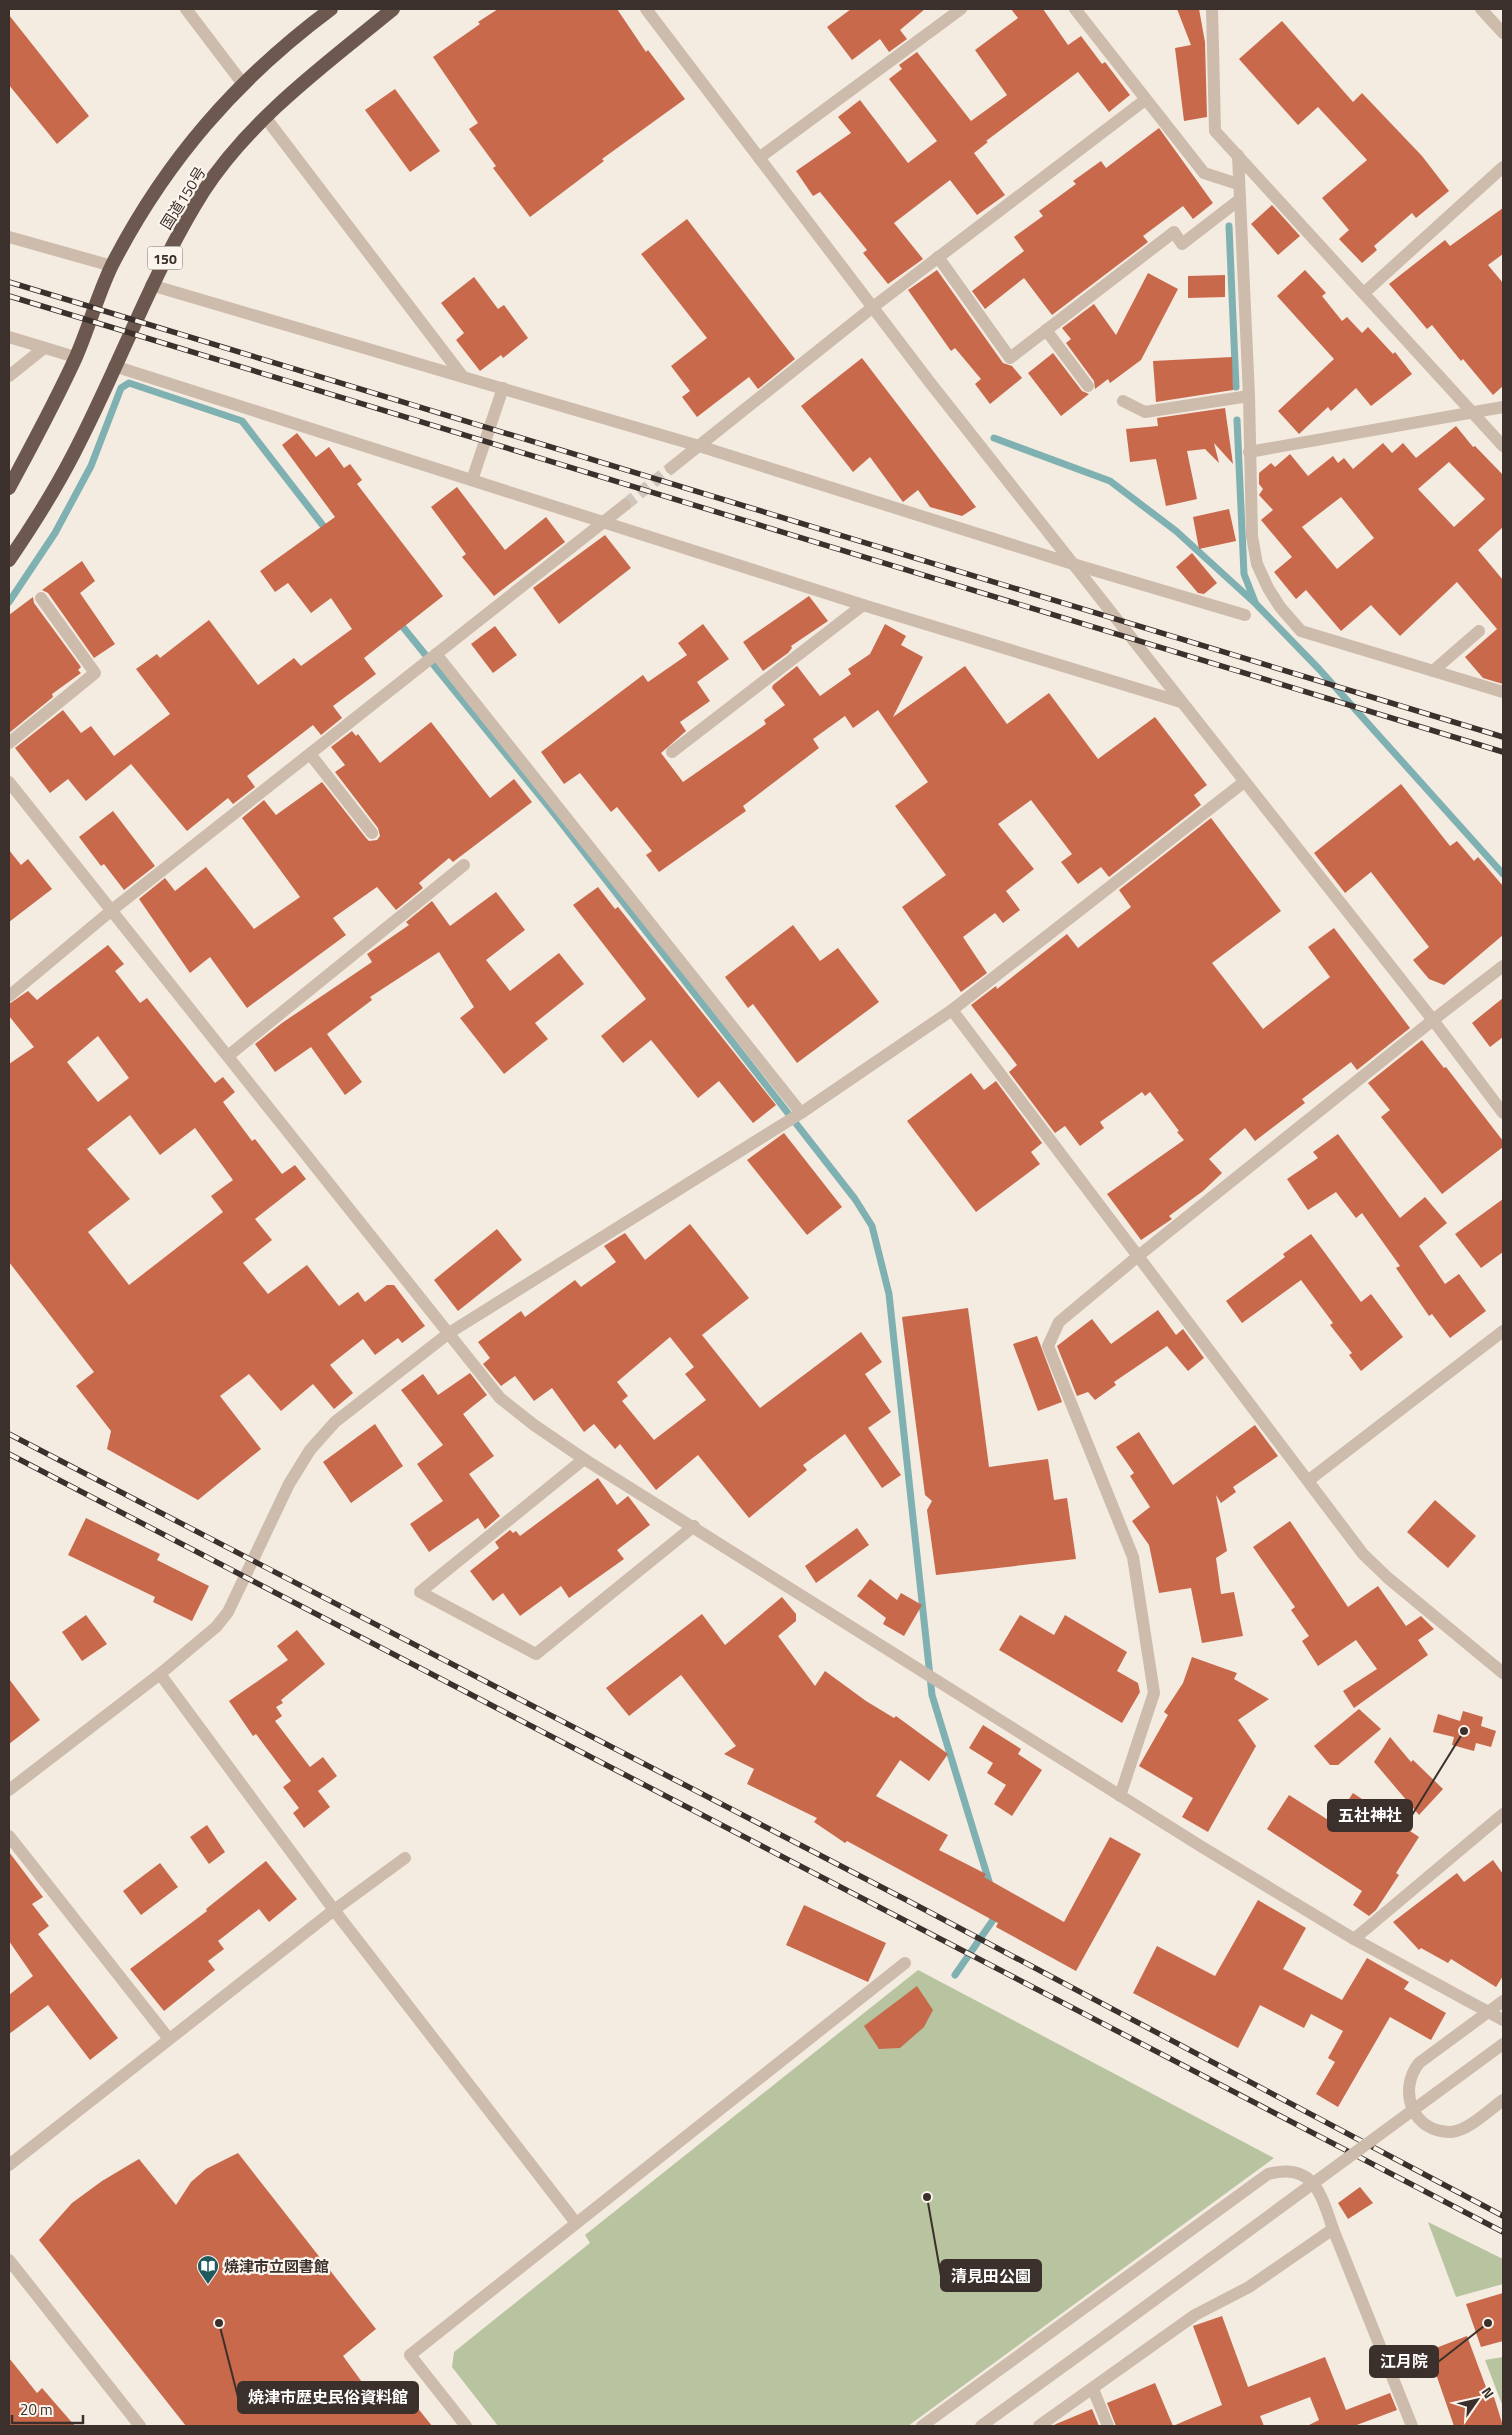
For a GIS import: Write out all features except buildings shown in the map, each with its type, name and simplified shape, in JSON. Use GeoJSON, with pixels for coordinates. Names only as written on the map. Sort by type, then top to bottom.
{"type":"FeatureCollection","features":[{"type":"Feature","properties":{"kind":"highway","name":"国道150号"},"geometry":{"type":"LineString","coordinates":[[9,488],[75,357],[112,266],[153,194],[187,146],[228,98],[305,28],[331,9]]}},
{"type":"Feature","properties":{"kind":"highway","name":"国道150号"},"geometry":{"type":"LineString","coordinates":[[9,560],[51,496],[67,467],[151,285],[204,192],[220,169],[266,117],[393,9]]}},
{"type":"Feature","properties":{"kind":"street"},"geometry":{"type":"LineString","coordinates":[[186,9],[243,84]]}},
{"type":"Feature","properties":{"kind":"street"},"geometry":{"type":"LineString","coordinates":[[646,9],[873,307],[1181,702],[1433,1020],[1503,1113]]}},
{"type":"Feature","properties":{"kind":"street"},"geometry":{"type":"LineString","coordinates":[[759,158],[961,9]]}},
{"type":"Feature","properties":{"kind":"street"},"geometry":{"type":"LineString","coordinates":[[1075,9],[1204,173],[1238,184]]}},
{"type":"Feature","properties":{"kind":"street"},"geometry":{"type":"LineString","coordinates":[[1212,9],[1215,131],[1503,446]]}},
{"type":"Feature","properties":{"kind":"street"},"geometry":{"type":"LineString","coordinates":[[1481,9],[1503,33]]}},
{"type":"Feature","properties":{"kind":"street"},"geometry":{"type":"LineString","coordinates":[[671,468],[873,307],[1145,100]]}},
{"type":"Feature","properties":{"kind":"street"},"geometry":{"type":"LineString","coordinates":[[266,117],[463,377]]}},
{"type":"Feature","properties":{"kind":"street"},"geometry":{"type":"LineString","coordinates":[[1238,155],[1249,396],[1252,536],[1257,564],[1280,608],[1301,631],[1503,692]]}},
{"type":"Feature","properties":{"kind":"street"},"geometry":{"type":"LineString","coordinates":[[1364,293],[1503,167]]}},
{"type":"Feature","properties":{"kind":"street"},"geometry":{"type":"LineString","coordinates":[[938,257],[1010,358],[1174,232],[1182,244],[1239,200]]}},
{"type":"Feature","properties":{"kind":"street"},"geometry":{"type":"LineString","coordinates":[[9,237],[112,266]]}},
{"type":"Feature","properties":{"kind":"street"},"geometry":{"type":"LineString","coordinates":[[151,285],[699,446],[1073,564],[1245,615]]}},
{"type":"Feature","properties":{"kind":"street"},"geometry":{"type":"LineString","coordinates":[[1046,330],[1088,386]]}},
{"type":"Feature","properties":{"kind":"street"},"geometry":{"type":"LineString","coordinates":[[9,337],[75,357]]}},
{"type":"Feature","properties":{"kind":"street"},"geometry":{"type":"LineString","coordinates":[[9,376],[44,348]]}},
{"type":"Feature","properties":{"kind":"street"},"geometry":{"type":"LineString","coordinates":[[114,366],[863,605],[1181,702]]}},
{"type":"Feature","properties":{"kind":"street"},"geometry":{"type":"LineString","coordinates":[[472,480],[503,388]]}},
{"type":"Feature","properties":{"kind":"street"},"geometry":{"type":"LineString","coordinates":[[1123,401],[1145,412],[1249,396]]}},
{"type":"Feature","properties":{"kind":"street"},"geometry":{"type":"LineString","coordinates":[[1249,452],[1503,407]]}},
{"type":"Feature","properties":{"kind":"street"},"geometry":{"type":"LineString","coordinates":[[9,996],[112,910],[625,505]]}},
{"type":"Feature","properties":{"kind":"street"},"geometry":{"type":"LineString","coordinates":[[9,743],[96,673],[41,598]]}},
{"type":"Feature","properties":{"kind":"street"},"geometry":{"type":"LineString","coordinates":[[672,752],[863,605]]}},
{"type":"Feature","properties":{"kind":"street"},"geometry":{"type":"LineString","coordinates":[[1433,671],[1479,631]]}},
{"type":"Feature","properties":{"kind":"street"},"geometry":{"type":"LineString","coordinates":[[436,654],[801,1114]]}},
{"type":"Feature","properties":{"kind":"street"},"geometry":{"type":"LineString","coordinates":[[310,754],[372,833]]}},
{"type":"Feature","properties":{"kind":"street"},"geometry":{"type":"LineString","coordinates":[[9,782],[500,1398],[534,1425],[584,1459],[694,1526],[1120,1796],[1354,1939],[1503,2020]]}},
{"type":"Feature","properties":{"kind":"street"},"geometry":{"type":"LineString","coordinates":[[9,1790],[160,1674],[216,1627],[228,1612],[289,1484],[310,1450],[335,1422],[449,1333],[784,1122],[801,1114],[952,1010],[1244,782]]}},
{"type":"Feature","properties":{"kind":"street"},"geometry":{"type":"LineString","coordinates":[[228,1056],[464,865]]}},
{"type":"Feature","properties":{"kind":"street"},"geometry":{"type":"LineString","coordinates":[[1120,1796],[1154,1693],[1133,1557],[1048,1346],[1060,1322],[1137,1257],[1503,966]]}},
{"type":"Feature","properties":{"kind":"street"},"geometry":{"type":"LineString","coordinates":[[952,1010],[1137,1257],[1309,1480],[1363,1554],[1388,1578],[1503,1673]]}},
{"type":"Feature","properties":{"kind":"street"},"geometry":{"type":"LineString","coordinates":[[1309,1480],[1503,1331]]}},
{"type":"Feature","properties":{"kind":"street"},"geometry":{"type":"LineString","coordinates":[[584,1459],[420,1592],[536,1654],[694,1526]]}},
{"type":"Feature","properties":{"kind":"street"},"geometry":{"type":"LineString","coordinates":[[160,1674],[334,1910],[576,2223]]}},
{"type":"Feature","properties":{"kind":"street"},"geometry":{"type":"LineString","coordinates":[[1354,1939],[1503,1814]]}},
{"type":"Feature","properties":{"kind":"street"},"geometry":{"type":"LineString","coordinates":[[9,1836],[169,2039]]}},
{"type":"Feature","properties":{"kind":"street"},"geometry":{"type":"LineString","coordinates":[[9,2165],[334,1910],[405,1858]]}},
{"type":"Feature","properties":{"kind":"street"},"geometry":{"type":"LineString","coordinates":[[466,2426],[410,2355],[905,1963]]}},
{"type":"Feature","properties":{"kind":"street"},"geometry":{"type":"LineString","coordinates":[[1503,2001],[1419,2063],[1410,2074],[1408,2085],[1410,2102],[1419,2118],[1432,2130],[1452,2132],[1468,2125],[1503,2100]]}},
{"type":"Feature","properties":{"kind":"street"},"geometry":{"type":"LineString","coordinates":[[981,2426],[1503,2044]]}},
{"type":"Feature","properties":{"kind":"street"},"geometry":{"type":"LineString","coordinates":[[922,2426],[1268,2174],[1283,2170],[1298,2172],[1310,2180],[1322,2195],[1333,2228],[1412,2426]]}},
{"type":"Feature","properties":{"kind":"street"},"geometry":{"type":"LineString","coordinates":[[1039,2426],[1195,2315],[1249,2287],[1333,2228]]}},
{"type":"Feature","properties":{"kind":"street"},"geometry":{"type":"LineString","coordinates":[[9,2260],[140,2426]]}},
{"type":"Feature","properties":{"kind":"street"},"geometry":{"type":"LineString","coordinates":[[1093,2389],[1108,2426]]}},
{"type":"Feature","properties":{"kind":"green space"},"geometry":{"type":"Polygon","coordinates":[[[918,1970],[1274,2158],[908,2426],[498,2426],[452,2367],[454,2352],[590,2243],[585,2235],[918,1970]]]}},
{"type":"Feature","properties":{"kind":"green space"},"geometry":{"type":"Polygon","coordinates":[[[1428,2222],[1503,2259],[1503,2284],[1456,2297],[1428,2222]]]}},
{"type":"Feature","properties":{"kind":"green space"},"geometry":{"type":"Polygon","coordinates":[[[1503,2357],[1503,2407],[1485,2360],[1503,2357]]]}},
{"type":"Feature","properties":{"kind":"waterway"},"geometry":{"type":"LineString","coordinates":[[1229,226],[1236,387]]}},
{"type":"Feature","properties":{"kind":"waterway"},"geometry":{"type":"LineString","coordinates":[[9,602],[55,533],[91,466],[121,388],[129,383],[242,421],[328,532]]}},
{"type":"Feature","properties":{"kind":"waterway"},"geometry":{"type":"LineString","coordinates":[[1237,420],[1244,574],[1255,602]]}},
{"type":"Feature","properties":{"kind":"waterway"},"geometry":{"type":"LineString","coordinates":[[994,438],[1110,481],[1176,531],[1256,604],[1319,669],[1503,874]]}},
{"type":"Feature","properties":{"kind":"waterway"},"geometry":{"type":"LineString","coordinates":[[398,621],[549,807],[855,1199],[872,1226],[889,1294],[932,1695],[991,1888]]}},
{"type":"Feature","properties":{"kind":"waterway"},"geometry":{"type":"LineString","coordinates":[[955,1975],[993,1920],[992,1912]]}},
{"type":"Feature","properties":{"kind":"tunnel"},"geometry":{"type":"LineString","coordinates":[[625,505],[671,468]]}},
{"type":"Feature","properties":{"kind":"railway"},"geometry":{"type":"LineString","coordinates":[[9,282],[1503,737]]}},
{"type":"Feature","properties":{"kind":"railway"},"geometry":{"type":"LineString","coordinates":[[9,296],[1503,752]]}},
{"type":"Feature","properties":{"kind":"railway"},"geometry":{"type":"LineString","coordinates":[[9,1434],[916,1905],[1503,2216]]}},
{"type":"Feature","properties":{"kind":"railway"},"geometry":{"type":"LineString","coordinates":[[9,1454],[1503,2232]]}},
{"type":"Feature","properties":{"kind":"place","name":"五社神社"},"geometry":{"type":"Point","coordinates":[1464,1731]}},
{"type":"Feature","properties":{"kind":"place","name":"清見田公園"},"geometry":{"type":"Point","coordinates":[927,2197]}},
{"type":"Feature","properties":{"kind":"place","name":"焼津市立図書館"},"geometry":{"type":"Point","coordinates":[208,2285]}},
{"type":"Feature","properties":{"kind":"place","name":"焼津市歴史民俗資料館"},"geometry":{"type":"Point","coordinates":[219,2323]}},
{"type":"Feature","properties":{"kind":"place","name":"江月院"},"geometry":{"type":"Point","coordinates":[1488,2323]}}]}
